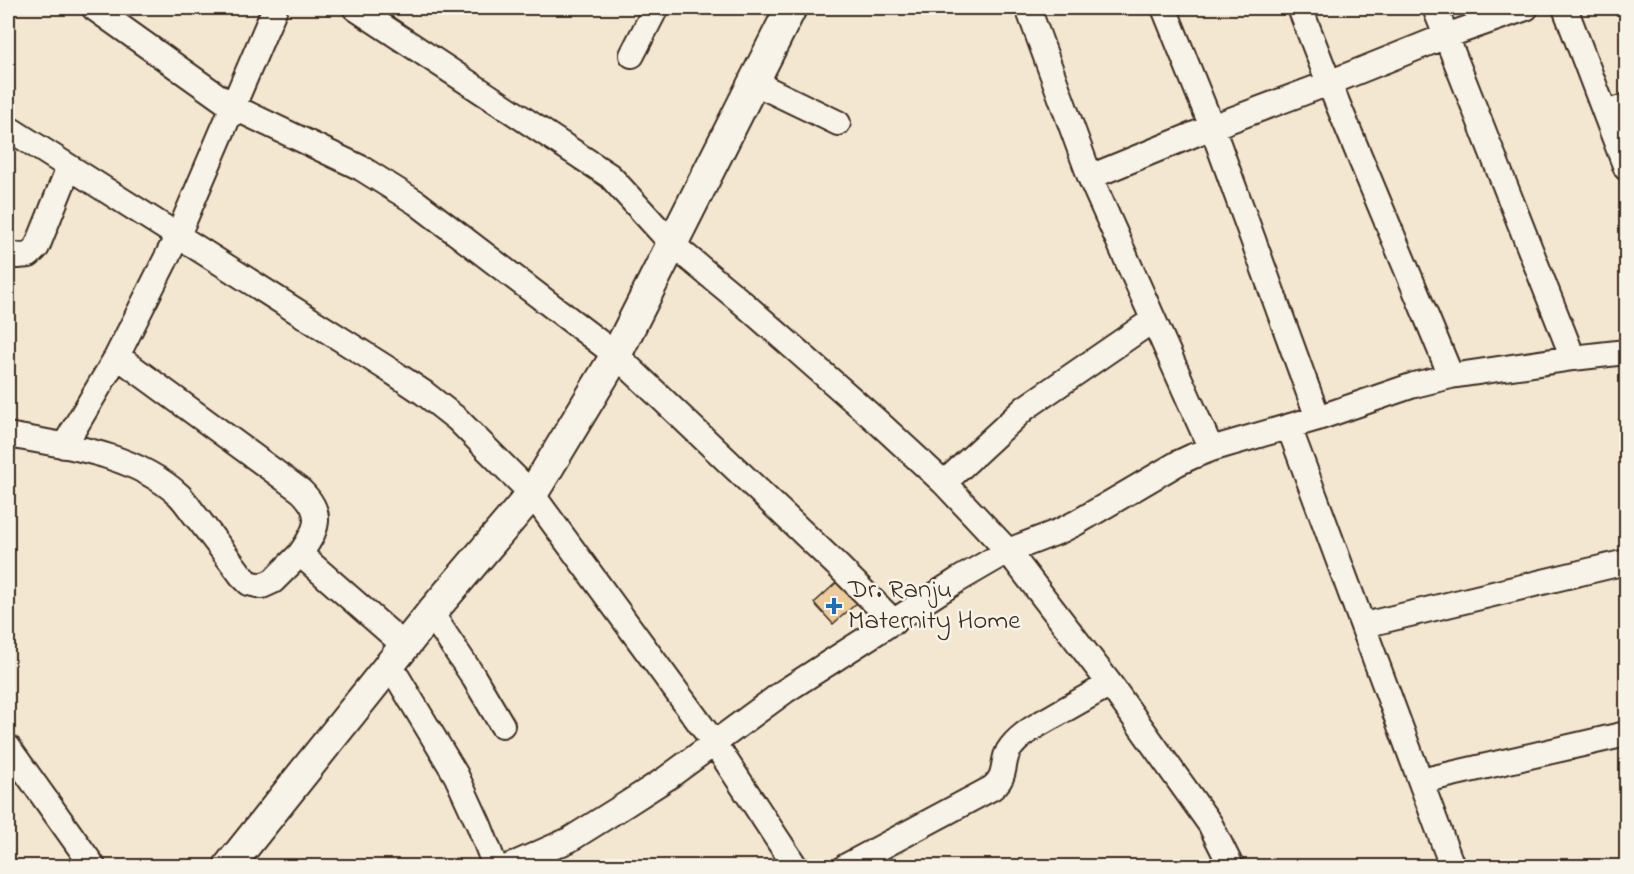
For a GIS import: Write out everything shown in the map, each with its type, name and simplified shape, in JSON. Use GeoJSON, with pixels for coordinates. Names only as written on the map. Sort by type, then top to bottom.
{"type":"FeatureCollection","features":[{"type":"Feature","properties":{"kind":"street"},"geometry":{"type":"LineString","coordinates":[[94,8],[233,107],[361,168],[417,204],[616,355],[894,622]]}},
{"type":"Feature","properties":{"kind":"street"},"geometry":{"type":"LineString","coordinates":[[64,446],[117,356],[178,235],[275,8]]}},
{"type":"Feature","properties":{"kind":"street"},"geometry":{"type":"LineString","coordinates":[[355,8],[610,177],[673,245],[744,304],[944,483],[1008,550],[1110,684],[1210,824],[1231,867]]}},
{"type":"Feature","properties":{"kind":"street"},"geometry":{"type":"LineString","coordinates":[[632,54],[657,8]]}},
{"type":"Feature","properties":{"kind":"street"},"geometry":{"type":"LineString","coordinates":[[229,867],[431,613],[532,494],[616,355],[791,8]]}},
{"type":"Feature","properties":{"kind":"street"},"geometry":{"type":"LineString","coordinates":[[1028,8],[1090,177],[1211,449]]}},
{"type":"Feature","properties":{"kind":"street"},"geometry":{"type":"LineString","coordinates":[[1164,8],[1212,127],[1318,418]]}},
{"type":"Feature","properties":{"kind":"street"},"geometry":{"type":"LineString","coordinates":[[1300,8],[1451,376]]}},
{"type":"Feature","properties":{"kind":"street"},"geometry":{"type":"LineString","coordinates":[[1435,8],[1573,357]]}},
{"type":"Feature","properties":{"kind":"street"},"geometry":{"type":"LineString","coordinates":[[1090,177],[1446,36],[1526,8]]}},
{"type":"Feature","properties":{"kind":"street"},"geometry":{"type":"LineString","coordinates":[[1565,8],[1616,110],[1626,168]]}},
{"type":"Feature","properties":{"kind":"street"},"geometry":{"type":"LineString","coordinates":[[753,82],[837,123]]}},
{"type":"Feature","properties":{"kind":"street"},"geometry":{"type":"LineString","coordinates":[[8,128],[424,393],[457,419],[532,494],[715,744],[795,867]]}},
{"type":"Feature","properties":{"kind":"street"},"geometry":{"type":"LineString","coordinates":[[8,254],[28,255],[37,247],[69,167]]}},
{"type":"Feature","properties":{"kind":"street"},"geometry":{"type":"LineString","coordinates":[[944,483],[1025,408],[1153,320]]}},
{"type":"Feature","properties":{"kind":"street"},"geometry":{"type":"LineString","coordinates":[[510,867],[569,840],[668,778],[785,691],[958,580],[1008,550],[1060,531],[1178,463],[1211,449],[1318,418],[1414,385],[1451,376],[1573,357],[1626,352]]}},
{"type":"Feature","properties":{"kind":"street"},"geometry":{"type":"LineString","coordinates":[[8,435],[64,446],[115,460],[136,467],[162,481],[181,497],[249,583],[262,586],[273,581],[300,554],[313,536],[316,523],[315,511],[310,500],[301,491],[117,356]]}},
{"type":"Feature","properties":{"kind":"street"},"geometry":{"type":"LineString","coordinates":[[1289,427],[1452,867]]}},
{"type":"Feature","properties":{"kind":"street"},"geometry":{"type":"LineString","coordinates":[[300,554],[398,655],[479,825],[495,867]]}},
{"type":"Feature","properties":{"kind":"street"},"geometry":{"type":"LineString","coordinates":[[1364,625],[1626,562]]}},
{"type":"Feature","properties":{"kind":"street"},"geometry":{"type":"LineString","coordinates":[[431,613],[502,725]]}},
{"type":"Feature","properties":{"kind":"street"},"geometry":{"type":"LineString","coordinates":[[846,867],[992,788],[1003,775],[1009,748],[1016,741],[1029,730],[1110,684]]}},
{"type":"Feature","properties":{"kind":"street"},"geometry":{"type":"LineString","coordinates":[[1421,781],[1626,734]]}},
{"type":"Feature","properties":{"kind":"street"},"geometry":{"type":"LineString","coordinates":[[8,747],[93,867]]}},
{"type":"Feature","properties":{"kind":"building"},"geometry":{"type":"Polygon","coordinates":[[[838,581],[857,603],[833,624],[814,603],[838,581]]]}},
{"type":"Feature","properties":{"kind":"place","name":"Dr. Ranju Maternity Home"},"geometry":{"type":"Point","coordinates":[834,606]}}]}
